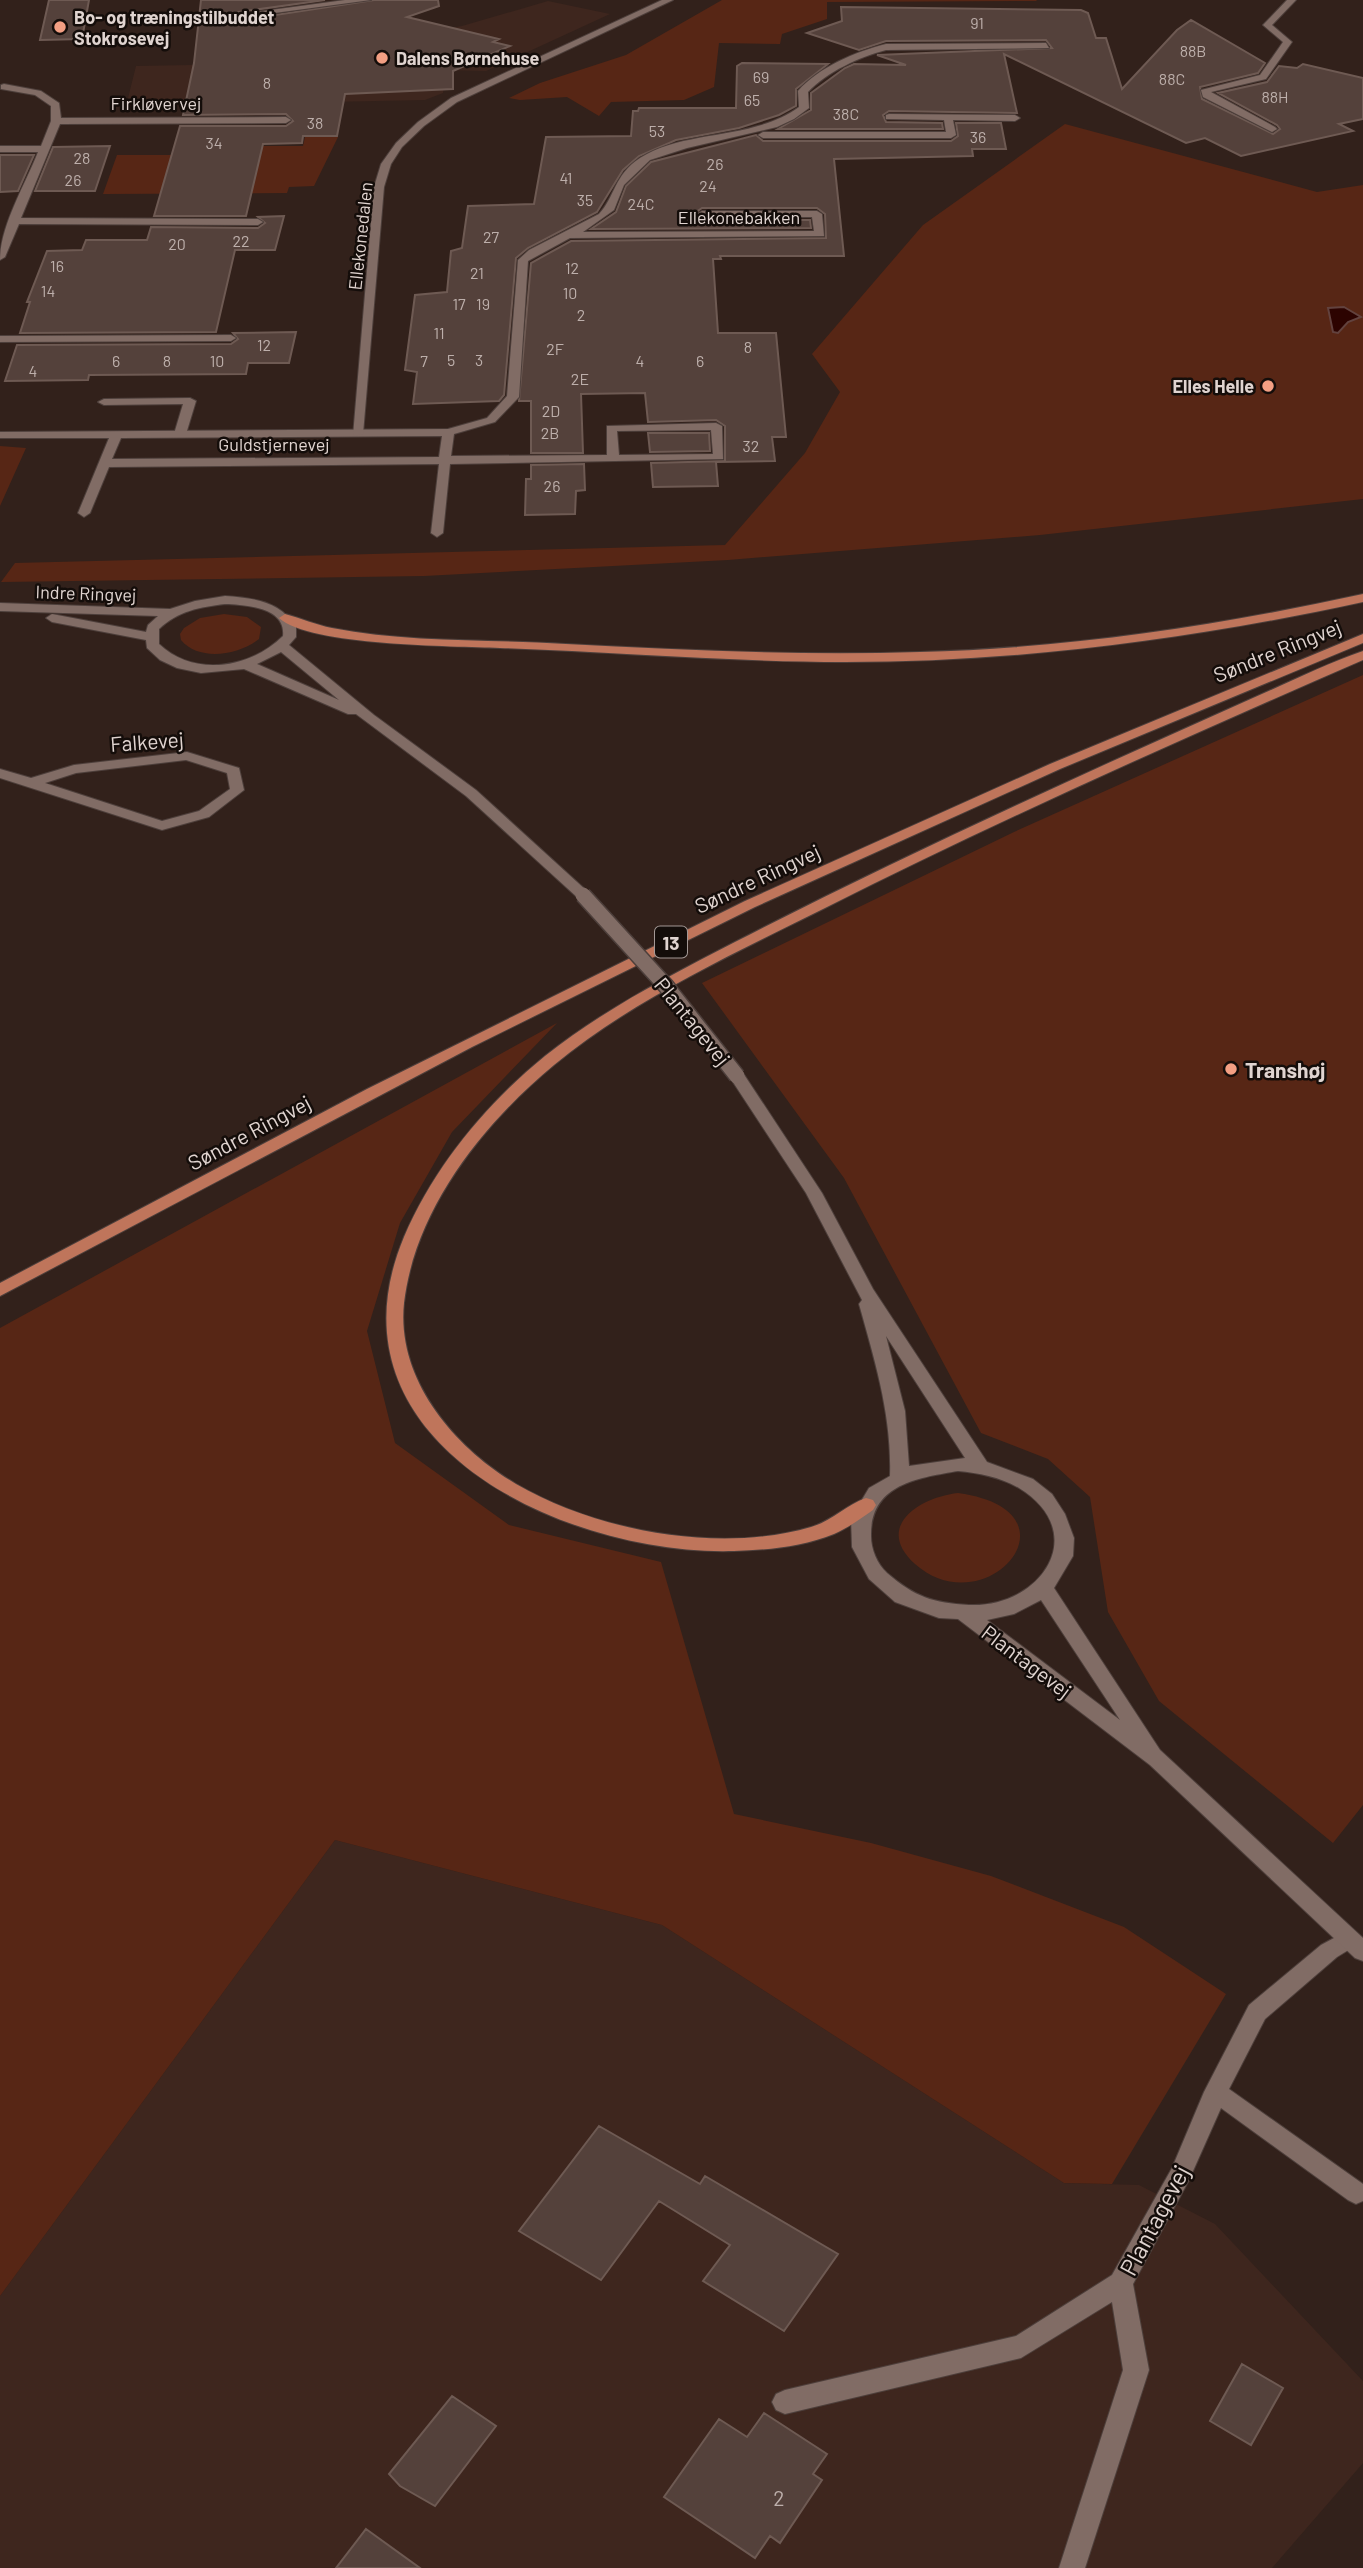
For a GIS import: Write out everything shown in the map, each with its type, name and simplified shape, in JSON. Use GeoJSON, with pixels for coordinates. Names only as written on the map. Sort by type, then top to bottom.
{"type":"FeatureCollection","features":[{"type":"Feature","properties":{"kind":"main road"},"geometry":{"type":"LineString","coordinates":[[285,618],[314,629],[427,640],[774,657],[890,657],[1017,651],[1120,641],[1222,628],[1363,598]]}},
{"type":"Feature","properties":{"kind":"main road","name":"Søndre Ringvej"},"geometry":{"type":"LineString","coordinates":[[0,1290],[285,1136],[752,903],[966,804],[1363,638]]}},
{"type":"Feature","properties":{"kind":"main road"},"geometry":{"type":"LineString","coordinates":[[866,1505],[828,1529],[781,1540],[694,1544],[646,1538],[597,1527],[506,1487],[471,1461],[441,1432],[418,1400],[404,1369],[395,1337],[395,1301],[404,1263],[420,1223],[440,1185],[465,1148],[529,1077],[565,1046],[647,993],[866,881],[1098,772],[1363,655]]}},
{"type":"Feature","properties":{"kind":"street"},"geometry":{"type":"LineString","coordinates":[[216,18],[367,0]]}},
{"type":"Feature","properties":{"kind":"street","name":"Ellekonedalen"},"geometry":{"type":"LineString","coordinates":[[357,434],[379,187],[386,164],[399,145],[421,124],[474,89],[669,0]]}},
{"type":"Feature","properties":{"kind":"street"},"geometry":{"type":"LineString","coordinates":[[1272,129],[1206,95],[1206,90],[1263,77],[1288,42],[1267,24],[1292,0]]}},
{"type":"Feature","properties":{"kind":"street","name":"Ellekonebakken"},"geometry":{"type":"LineString","coordinates":[[357,434],[448,432],[491,420],[513,397],[523,260],[536,249],[598,218],[611,207],[615,191],[643,159],[690,142],[774,126],[794,118],[804,108],[803,91],[817,77],[870,51],[903,45],[1046,46]]}},
{"type":"Feature","properties":{"kind":"street"},"geometry":{"type":"LineString","coordinates":[[0,257],[3,242],[56,121],[56,106],[38,93],[4,87]]}},
{"type":"Feature","properties":{"kind":"street"},"geometry":{"type":"LineString","coordinates":[[889,117],[1015,118]]}},
{"type":"Feature","properties":{"kind":"street","name":"Ellekonebakken"},"geometry":{"type":"LineString","coordinates":[[726,135],[951,135],[948,118]]}},
{"type":"Feature","properties":{"kind":"street","name":"Firkløvervej"},"geometry":{"type":"LineString","coordinates":[[56,121],[286,120]]}},
{"type":"Feature","properties":{"kind":"street"},"geometry":{"type":"LineString","coordinates":[[0,149],[44,149]]}},
{"type":"Feature","properties":{"kind":"street","name":"Ellekonebakken"},"geometry":{"type":"LineString","coordinates":[[564,235],[820,234],[817,214],[702,214]]}},
{"type":"Feature","properties":{"kind":"street"},"geometry":{"type":"LineString","coordinates":[[13,221],[258,222]]}},
{"type":"Feature","properties":{"kind":"street"},"geometry":{"type":"LineString","coordinates":[[0,339],[231,338]]}},
{"type":"Feature","properties":{"kind":"street"},"geometry":{"type":"LineString","coordinates":[[104,402],[190,401],[180,435]]}},
{"type":"Feature","properties":{"kind":"street","name":"Guldstjernevej"},"geometry":{"type":"LineString","coordinates":[[106,463],[719,457],[716,426],[611,428],[613,458]]}},
{"type":"Feature","properties":{"kind":"street"},"geometry":{"type":"LineString","coordinates":[[437,533],[448,432]]}},
{"type":"Feature","properties":{"kind":"street","name":"Guldstjernevej"},"geometry":{"type":"LineString","coordinates":[[0,435],[357,434]]}},
{"type":"Feature","properties":{"kind":"street"},"geometry":{"type":"LineString","coordinates":[[85,513],[116,435]]}},
{"type":"Feature","properties":{"kind":"street"},"geometry":{"type":"LineString","coordinates":[[244,601],[269,608],[285,618],[290,627],[289,637],[282,646],[267,657],[245,664],[211,668],[180,664],[158,653],[151,637],[153,628],[171,613],[205,602],[244,601]]}},
{"type":"Feature","properties":{"kind":"street","name":"Indre Ringvej"},"geometry":{"type":"LineString","coordinates":[[0,608],[171,613]]}},
{"type":"Feature","properties":{"kind":"street","name":"Indre Ringvej"},"geometry":{"type":"LineString","coordinates":[[0,608],[151,637]]}},
{"type":"Feature","properties":{"kind":"street","name":"Plantagevej"},"geometry":{"type":"LineString","coordinates":[[282,646],[369,718],[471,793],[583,895],[666,986],[737,1076],[814,1193],[865,1290],[980,1466]]}},
{"type":"Feature","properties":{"kind":"street","name":"Plantagevej"},"geometry":{"type":"LineString","coordinates":[[245,664],[369,718]]}},
{"type":"Feature","properties":{"kind":"street","name":"Falkevej"},"geometry":{"type":"LineString","coordinates":[[0,773],[162,826],[204,814],[237,790],[234,771],[187,756],[74,769],[34,782]]}},
{"type":"Feature","properties":{"kind":"street","name":"Plantagevej"},"geometry":{"type":"LineString","coordinates":[[865,1290],[892,1396],[901,1451],[899,1476]]}},
{"type":"Feature","properties":{"kind":"street"},"geometry":{"type":"LineString","coordinates":[[937,1465],[980,1466],[1027,1484],[1045,1499],[1058,1516],[1065,1535],[1065,1554],[1058,1572],[1044,1588],[1009,1608],[965,1614],[919,1605],[883,1583],[861,1553],[859,1520],[866,1505],[885,1484],[899,1476],[937,1465]]}},
{"type":"Feature","properties":{"kind":"street","name":"Plantagevej"},"geometry":{"type":"LineString","coordinates":[[1044,1588],[1157,1759]]}},
{"type":"Feature","properties":{"kind":"street","name":"Plantagevej"},"geometry":{"type":"LineString","coordinates":[[965,1614],[1157,1759],[1355,1946]]}},
{"type":"Feature","properties":{"kind":"street","name":"Plantagevej"},"geometry":{"type":"LineString","coordinates":[[785,2402],[1021,2346],[1121,2283],[1181,2173],[1216,2092],[1257,2012],[1329,1951],[1355,1946]]}},
{"type":"Feature","properties":{"kind":"street"},"geometry":{"type":"LineString","coordinates":[[1216,2092],[1356,2193]]}},
{"type":"Feature","properties":{"kind":"street"},"geometry":{"type":"LineString","coordinates":[[1072,2568],[1136,2370],[1121,2283]]}},
{"type":"Feature","properties":{"kind":"shaded area"},"geometry":{"type":"Polygon","coordinates":[[[722,0],[1037,1],[827,2],[827,19],[782,34],[780,44],[719,43],[714,87],[684,100],[611,102],[599,116],[567,97],[520,100],[509,98],[540,83],[626,55],[722,0]]]}},
{"type":"Feature","properties":{"kind":"shaded area","name":"Dalens Børnehuse"},"geometry":{"type":"Polygon","coordinates":[[[548,1],[610,14],[486,71],[446,70],[443,93],[425,100],[126,106],[136,66],[248,64],[462,26],[548,1]]]}},
{"type":"Feature","properties":{"kind":"shaded area"},"geometry":{"type":"Polygon","coordinates":[[[1065,124],[1317,192],[1363,185],[1363,499],[1040,535],[728,560],[424,576],[1,582],[15,563],[725,545],[805,453],[840,392],[812,354],[923,225],[1065,124]]]}},
{"type":"Feature","properties":{"kind":"shaded area"},"geometry":{"type":"Polygon","coordinates":[[[305,137],[338,137],[314,186],[289,187],[287,193],[103,194],[117,155],[244,155],[247,146],[303,146],[305,137]]]}},
{"type":"Feature","properties":{"kind":"shaded area"},"geometry":{"type":"Polygon","coordinates":[[[1344,307],[1361,317],[1348,322],[1338,333],[1333,332],[1328,308],[1344,307]]]}},
{"type":"Feature","properties":{"kind":"shaded area"},"geometry":{"type":"Polygon","coordinates":[[[0,446],[26,448],[0,506],[0,446]]]}},
{"type":"Feature","properties":{"kind":"shaded area"},"geometry":{"type":"Polygon","coordinates":[[[224,614],[247,617],[261,627],[259,639],[241,649],[219,654],[198,651],[181,640],[180,634],[184,628],[200,618],[224,614]]]}},
{"type":"Feature","properties":{"kind":"shaded area"},"geometry":{"type":"Polygon","coordinates":[[[1363,675],[1363,1805],[1333,1843],[1159,1701],[1108,1612],[1090,1497],[1048,1459],[981,1433],[844,1178],[702,983],[1014,832],[1363,675]]]}},
{"type":"Feature","properties":{"kind":"shaded area"},"geometry":{"type":"Polygon","coordinates":[[[557,1023],[452,1132],[400,1223],[367,1331],[395,1443],[509,1525],[661,1562],[734,1814],[871,1843],[991,1876],[1124,1927],[1226,1994],[1112,2184],[1064,2183],[662,1925],[335,1840],[0,2296],[0,1328],[557,1023]]]}},
{"type":"Feature","properties":{"kind":"shaded area"},"geometry":{"type":"Polygon","coordinates":[[[958,1493],[996,1504],[1016,1521],[1020,1540],[1012,1559],[994,1574],[970,1582],[943,1580],[915,1564],[903,1550],[899,1537],[900,1526],[917,1507],[930,1500],[958,1493]]]}},
{"type":"Feature","properties":{"kind":"shaded area"},"geometry":{"type":"Polygon","coordinates":[[[335,1840],[662,1925],[1064,2183],[1139,2185],[1215,2224],[1363,2381],[1363,2463],[1272,2568],[0,2568],[0,2296],[335,1840]]]}},
{"type":"Feature","properties":{"kind":"building","name":"Bo- og træningstilbuddet Stokrosevej"},"geometry":{"type":"Polygon","coordinates":[[[49,0],[89,0],[82,39],[40,40],[49,0]]]}},
{"type":"Feature","properties":{"kind":"building"},"geometry":{"type":"Polygon","coordinates":[[[201,0],[325,0],[210,16],[216,24],[374,0],[438,0],[439,6],[407,17],[499,39],[493,42],[510,46],[453,71],[453,89],[345,94],[337,136],[303,136],[302,143],[263,144],[246,216],[154,216],[180,126],[286,126],[293,121],[286,114],[183,115],[194,63],[201,0]]]}},
{"type":"Feature","properties":{"kind":"building"},"geometry":{"type":"Polygon","coordinates":[[[841,7],[1081,10],[1088,13],[1096,38],[1106,38],[1122,89],[1177,30],[1191,20],[1265,63],[1258,73],[1200,87],[1202,99],[1273,134],[1280,129],[1277,125],[1218,93],[1267,82],[1279,66],[1297,68],[1303,64],[1363,78],[1363,119],[1339,124],[1353,131],[1241,156],[1205,138],[1186,143],[1004,54],[1017,113],[889,111],[883,115],[886,122],[942,123],[943,129],[778,129],[811,110],[811,93],[845,68],[854,64],[906,65],[877,55],[1052,48],[1046,40],[886,41],[859,50],[807,33],[842,21],[841,7]]]}},
{"type":"Feature","properties":{"kind":"building"},"geometry":{"type":"Polygon","coordinates":[[[742,63],[828,64],[796,89],[796,106],[779,115],[739,128],[676,140],[639,156],[623,170],[597,212],[528,248],[516,258],[504,395],[499,401],[413,404],[417,372],[405,370],[415,295],[447,292],[451,251],[462,248],[468,206],[534,204],[546,137],[631,136],[633,111],[638,111],[639,108],[736,108],[737,66],[742,63]]]}},
{"type":"Feature","properties":{"kind":"building"},"geometry":{"type":"Polygon","coordinates":[[[956,123],[1001,123],[1006,149],[972,149],[973,156],[834,159],[844,256],[720,256],[721,259],[713,259],[718,333],[776,333],[786,437],[772,437],[775,461],[716,462],[718,486],[653,487],[651,463],[725,461],[725,426],[716,420],[648,422],[645,393],[581,394],[583,453],[531,453],[531,401],[519,401],[531,263],[571,241],[826,238],[825,214],[817,208],[702,208],[695,213],[702,220],[810,220],[811,228],[591,229],[616,212],[626,186],[651,162],[756,135],[763,141],[951,141],[958,136],[956,123]]]}},
{"type":"Feature","properties":{"kind":"building"},"geometry":{"type":"Polygon","coordinates":[[[110,146],[95,191],[35,191],[53,147],[110,146]]]}},
{"type":"Feature","properties":{"kind":"building"},"geometry":{"type":"Polygon","coordinates":[[[0,155],[34,155],[18,191],[0,192],[0,155]]]}},
{"type":"Feature","properties":{"kind":"building"},"geometry":{"type":"Polygon","coordinates":[[[284,216],[275,250],[235,250],[216,332],[20,333],[30,302],[27,302],[47,251],[82,250],[86,240],[147,240],[151,227],[258,228],[265,223],[258,217],[284,216]]]}},
{"type":"Feature","properties":{"kind":"building"},"geometry":{"type":"Polygon","coordinates":[[[296,332],[289,363],[248,363],[246,374],[89,375],[88,380],[5,381],[17,345],[231,344],[238,339],[233,333],[296,332]]]}},
{"type":"Feature","properties":{"kind":"building"},"geometry":{"type":"Polygon","coordinates":[[[648,433],[709,433],[710,451],[650,452],[648,433]]]}},
{"type":"Feature","properties":{"kind":"building"},"geometry":{"type":"Polygon","coordinates":[[[584,464],[585,490],[576,491],[575,514],[525,515],[526,479],[531,479],[531,465],[584,464]]]}},
{"type":"Feature","properties":{"kind":"building"},"geometry":{"type":"Polygon","coordinates":[[[599,2126],[700,2184],[705,2176],[838,2254],[784,2331],[703,2281],[730,2245],[659,2201],[601,2280],[519,2231],[599,2126]]]}},
{"type":"Feature","properties":{"kind":"building"},"geometry":{"type":"Polygon","coordinates":[[[1242,2364],[1283,2388],[1251,2445],[1210,2421],[1242,2364]]]}},
{"type":"Feature","properties":{"kind":"building"},"geometry":{"type":"Polygon","coordinates":[[[452,2396],[496,2426],[435,2506],[400,2486],[389,2474],[452,2396]]]}},
{"type":"Feature","properties":{"kind":"building"},"geometry":{"type":"Polygon","coordinates":[[[764,2413],[827,2454],[813,2474],[822,2480],[780,2543],[770,2536],[755,2558],[664,2497],[719,2419],[747,2437],[764,2413]]]}},
{"type":"Feature","properties":{"kind":"building"},"geometry":{"type":"Polygon","coordinates":[[[366,2529],[420,2568],[336,2568],[366,2529]]]}},
{"type":"Feature","properties":{"kind":"place","name":"Bo- og træningstilbuddet Stokrosevej"},"geometry":{"type":"Point","coordinates":[60,27]}},
{"type":"Feature","properties":{"kind":"place","name":"Dalens Børnehuse"},"geometry":{"type":"Point","coordinates":[382,58]}},
{"type":"Feature","properties":{"kind":"place","name":"Elles Helle"},"geometry":{"type":"Point","coordinates":[1268,386]}},
{"type":"Feature","properties":{"kind":"place","name":"Transhøj"},"geometry":{"type":"Point","coordinates":[1231,1069]}}]}
